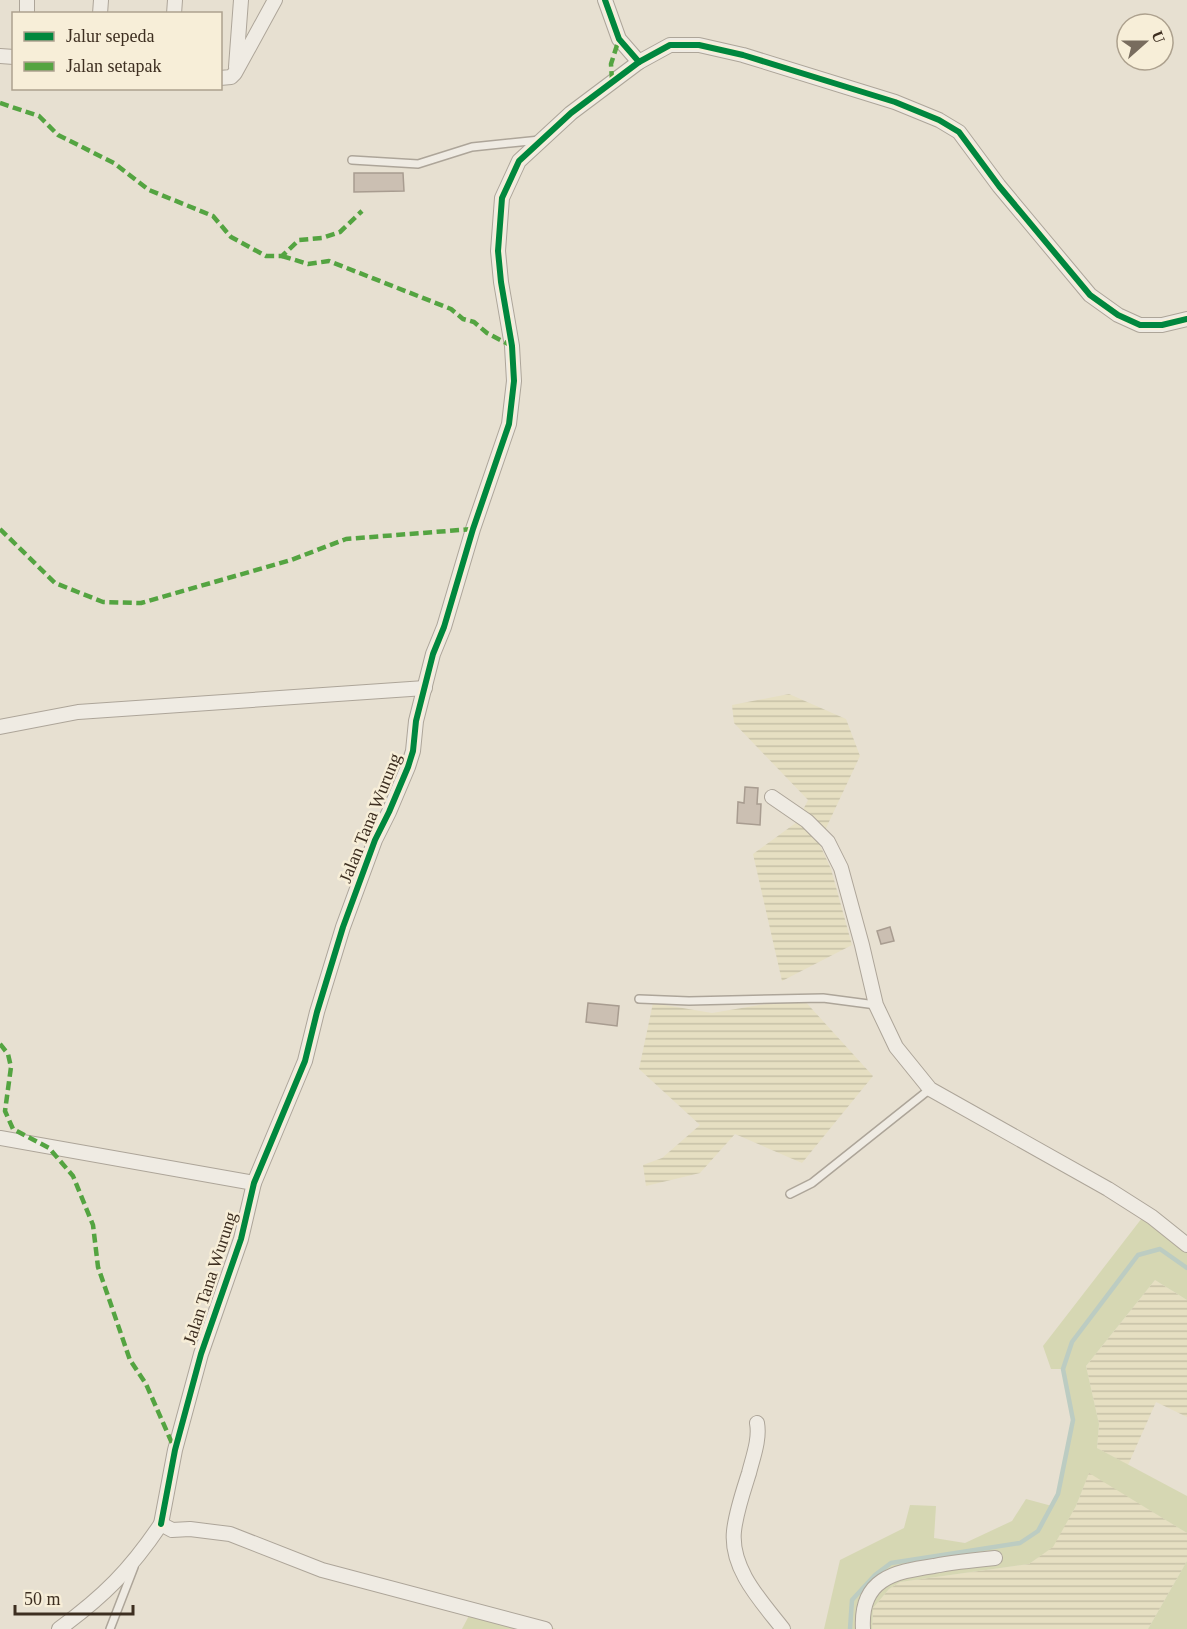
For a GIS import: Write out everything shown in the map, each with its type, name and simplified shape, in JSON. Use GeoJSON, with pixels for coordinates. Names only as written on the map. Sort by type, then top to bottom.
{"type":"FeatureCollection","features":[{"type":"Feature","properties":{"kind":"street"},"geometry":{"type":"LineString","coordinates":[[236,73],[241,0]]}},
{"type":"Feature","properties":{"kind":"street"},"geometry":{"type":"LineString","coordinates":[[222,78],[231,77],[236,73],[275,0]]}},
{"type":"Feature","properties":{"kind":"street"},"geometry":{"type":"LineString","coordinates":[[605,0],[619,39],[639,62]]}},
{"type":"Feature","properties":{"kind":"street","name":"Jalan Tana Wurung"},"geometry":{"type":"LineString","coordinates":[[161,1524],[180,1428],[201,1354],[241,1239],[254,1183],[305,1061],[317,1012],[343,927],[375,840],[408,767],[413,751],[416,721],[433,654],[444,627],[473,529],[509,424],[514,381],[513,346],[501,282],[498,251],[502,198],[519,161],[571,112],[639,62],[670,45],[699,45],[742,55],[895,102],[939,120],[959,132],[999,186],[1090,295],[1118,315],[1140,325],[1162,325],[1187,320]]}},
{"type":"Feature","properties":{"kind":"street"},"geometry":{"type":"LineString","coordinates":[[0,727],[78,712],[425,688]]}},
{"type":"Feature","properties":{"kind":"street"},"geometry":{"type":"LineString","coordinates":[[772,797],[807,821],[828,842],[841,868],[876,1005],[896,1047],[930,1089],[1108,1189],[1152,1217],[1187,1245]]}},
{"type":"Feature","properties":{"kind":"street"},"geometry":{"type":"LineString","coordinates":[[0,1138],[254,1183]]}},
{"type":"Feature","properties":{"kind":"street"},"geometry":{"type":"LineString","coordinates":[[757,1423],[758,1435],[737,1516],[734,1540],[747,1581],[783,1629]]}},
{"type":"Feature","properties":{"kind":"street"},"geometry":{"type":"LineString","coordinates":[[59,1629],[93,1604],[136,1559],[161,1524],[172,1530],[190,1528],[230,1534],[322,1570],[545,1629]]}},
{"type":"Feature","properties":{"kind":"street"},"geometry":{"type":"LineString","coordinates":[[863,1629],[864,1604],[870,1593],[882,1581],[896,1573],[967,1560],[995,1558]]}},
{"type":"Feature","properties":{"kind":"lane"},"geometry":{"type":"LineString","coordinates":[[352,160],[418,164],[472,147],[542,140]]}},
{"type":"Feature","properties":{"kind":"lane"},"geometry":{"type":"LineString","coordinates":[[639,999],[689,1001],[823,998],[876,1005]]}},
{"type":"Feature","properties":{"kind":"lane"},"geometry":{"type":"LineString","coordinates":[[790,1194],[812,1183],[930,1089]]}},
{"type":"Feature","properties":{"kind":"lane"},"geometry":{"type":"LineString","coordinates":[[110,1629],[136,1559]]}},
{"type":"Feature","properties":{"kind":"shaded area"},"geometry":{"type":"Polygon","coordinates":[[[789,694],[846,719],[860,756],[819,843],[831,869],[852,945],[782,981],[753,854],[797,822],[808,800],[734,723],[732,705],[789,694]]]}},
{"type":"Feature","properties":{"kind":"shaded area"},"geometry":{"type":"Polygon","coordinates":[[[802,998],[873,1076],[802,1163],[735,1134],[700,1173],[646,1186],[643,1165],[662,1158],[700,1125],[639,1069],[653,1003],[712,1013],[802,998]]]}},
{"type":"Feature","properties":{"kind":"shaded area"},"geometry":{"type":"Polygon","coordinates":[[[1155,1280],[1187,1300],[1187,1417],[1156,1402],[1128,1465],[1097,1448],[1099,1424],[1086,1366],[1155,1280]]]}},
{"type":"Feature","properties":{"kind":"shaded area"},"geometry":{"type":"Polygon","coordinates":[[[1089,1472],[1187,1533],[1187,1561],[1148,1629],[872,1629],[873,1608],[889,1589],[900,1582],[1029,1564],[1052,1547],[1076,1506],[1089,1472]]]}},
{"type":"Feature","properties":{"kind":"green space"},"geometry":{"type":"Polygon","coordinates":[[[1142,1218],[1187,1252],[1187,1300],[1155,1280],[1086,1366],[1099,1424],[1097,1448],[1187,1496],[1187,1533],[1089,1473],[1076,1506],[1053,1547],[1029,1564],[900,1582],[889,1589],[873,1608],[872,1629],[824,1629],[840,1560],[904,1528],[910,1505],[936,1506],[934,1538],[965,1543],[1012,1521],[1026,1499],[1052,1506],[1058,1494],[1073,1420],[1063,1369],[1051,1369],[1043,1346],[1142,1218]]]}},
{"type":"Feature","properties":{"kind":"green space"},"geometry":{"type":"Polygon","coordinates":[[[1187,1561],[1187,1629],[1148,1629],[1187,1561]]]}},
{"type":"Feature","properties":{"kind":"green space"},"geometry":{"type":"Polygon","coordinates":[[[473,1608],[556,1629],[462,1629],[473,1608]]]}},
{"type":"Feature","properties":{"kind":"building"},"geometry":{"type":"Polygon","coordinates":[[[354,173],[403,173],[404,191],[354,192],[354,173]]]}},
{"type":"Feature","properties":{"kind":"building"},"geometry":{"type":"Polygon","coordinates":[[[745,787],[758,788],[757,804],[761,804],[760,825],[737,823],[738,802],[744,803],[745,787]]]}},
{"type":"Feature","properties":{"kind":"building"},"geometry":{"type":"Polygon","coordinates":[[[890,927],[894,941],[881,944],[877,931],[890,927]]]}},
{"type":"Feature","properties":{"kind":"building"},"geometry":{"type":"Polygon","coordinates":[[[588,1003],[619,1006],[617,1026],[586,1022],[588,1003]]]}},
{"type":"Feature","properties":{"kind":"waterway"},"geometry":{"type":"LineString","coordinates":[[850,1629],[852,1600],[875,1575],[891,1563],[1020,1543],[1038,1531],[1058,1494],[1073,1420],[1063,1369],[1072,1342],[1138,1255],[1160,1249],[1187,1268]]}},
{"type":"Feature","properties":{"kind":"marked path"},"geometry":{"type":"LineString","coordinates":[[612,80],[611,64],[619,39]]}},
{"type":"Feature","properties":{"kind":"marked path"},"geometry":{"type":"LineString","coordinates":[[0,103],[39,116],[58,135],[114,163],[149,190],[213,216],[231,237],[266,256],[282,256],[299,240],[322,238],[340,232],[362,211]]}},
{"type":"Feature","properties":{"kind":"marked path"},"geometry":{"type":"LineString","coordinates":[[282,256],[308,264],[329,261],[451,309],[463,319],[474,322],[487,333],[512,346]]}},
{"type":"Feature","properties":{"kind":"marked path"},"geometry":{"type":"LineString","coordinates":[[0,529],[55,583],[103,602],[141,603],[291,560],[346,539],[473,529]]}},
{"type":"Feature","properties":{"kind":"marked path"},"geometry":{"type":"LineString","coordinates":[[0,1044],[8,1054],[11,1067],[5,1111],[13,1129],[49,1148],[73,1176],[93,1225],[98,1267],[130,1360],[146,1384],[175,1450]]}},
{"type":"Feature","properties":{"kind":"cycle path"},"geometry":{"type":"LineString","coordinates":[[605,0],[619,39],[639,62],[670,45],[699,45],[743,55],[895,102],[939,120],[959,132],[999,186],[1090,295],[1118,315],[1140,325],[1162,325],[1187,319]]}},
{"type":"Feature","properties":{"kind":"cycle path"},"geometry":{"type":"LineString","coordinates":[[161,1524],[175,1450],[201,1354],[241,1239],[254,1183],[305,1061],[317,1012],[343,927],[375,840],[408,767],[413,751],[416,721],[433,654],[444,627],[473,529],[509,424],[514,381],[512,346],[498,251],[502,198],[519,161],[571,113],[639,62]]}}]}
